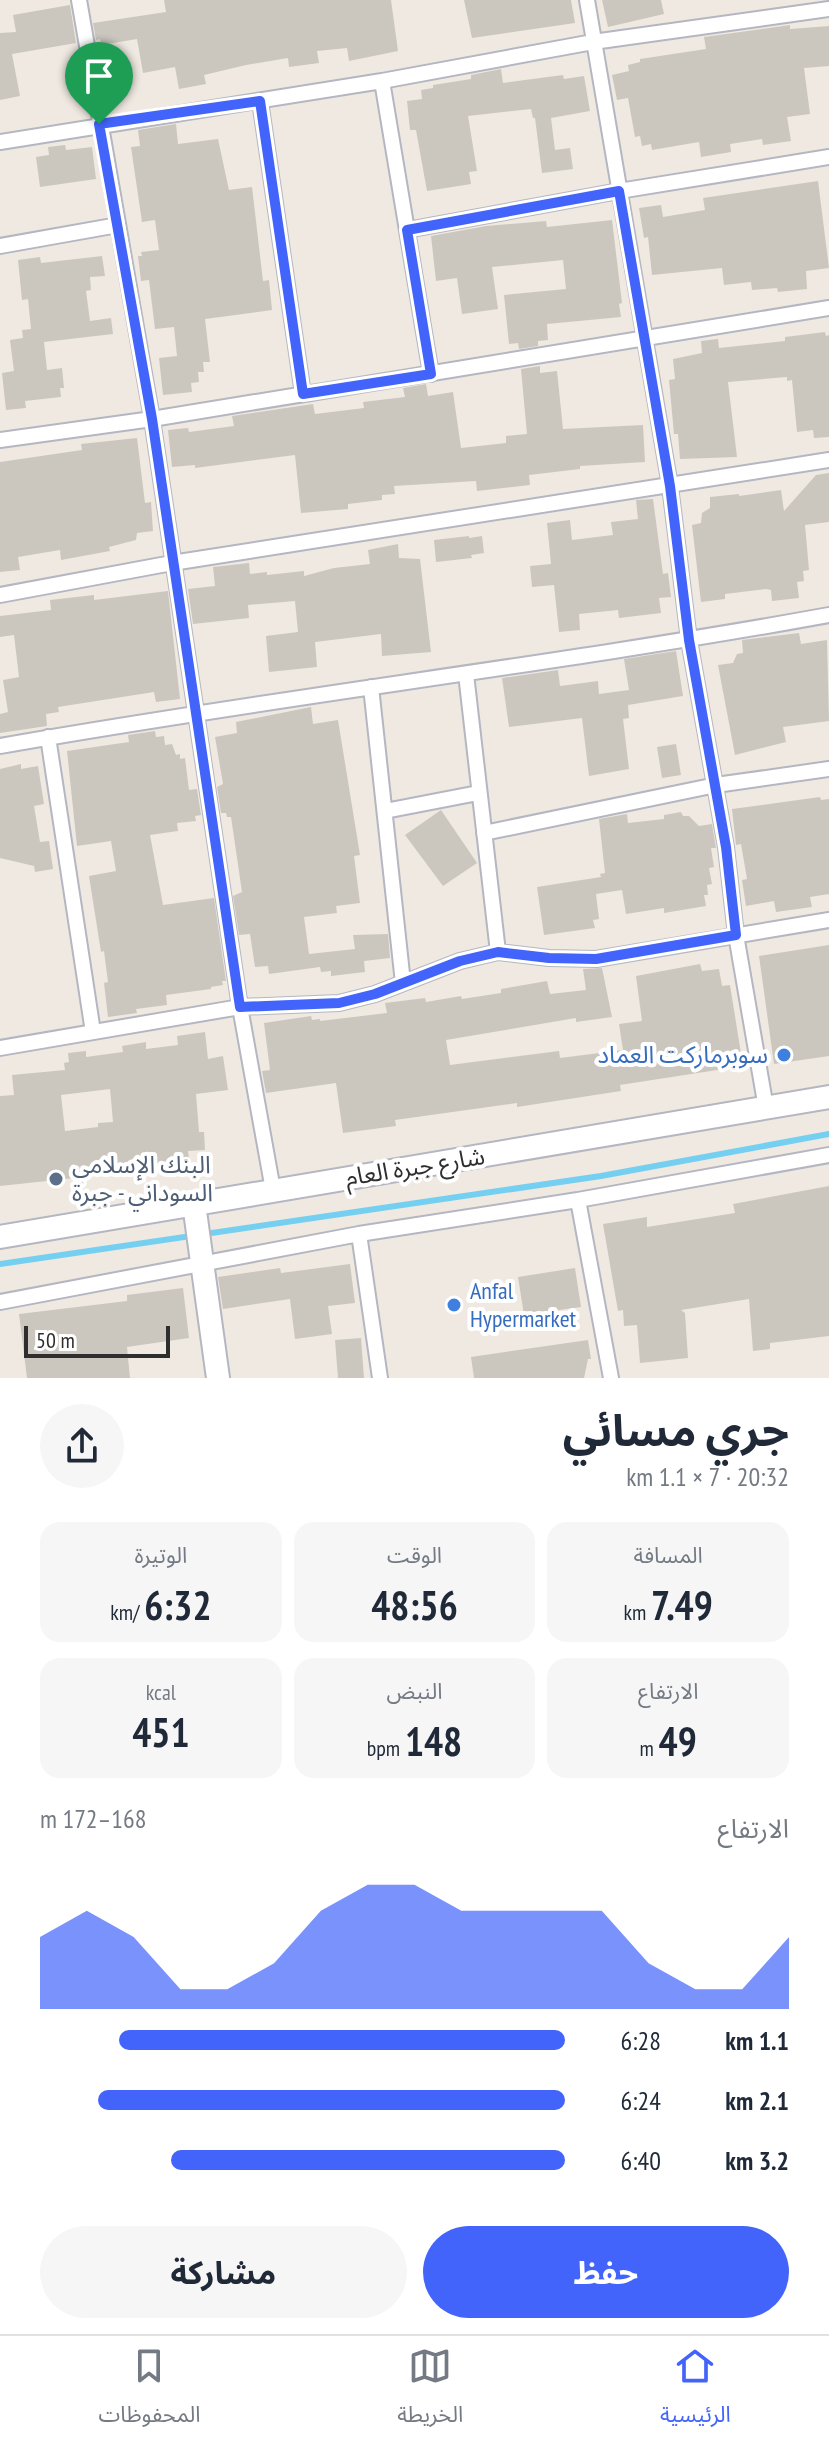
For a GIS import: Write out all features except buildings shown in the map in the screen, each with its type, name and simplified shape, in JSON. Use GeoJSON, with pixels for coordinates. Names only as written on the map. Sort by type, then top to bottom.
{"type":"FeatureCollection","features":[{"type":"Feature","properties":{"kind":"main road","name":"شارع جبرة العام"},"geometry":{"type":"LineString","coordinates":[[0,1237],[829,1097]]}},
{"type":"Feature","properties":{"kind":"main road"},"geometry":{"type":"LineString","coordinates":[[194,1204],[218,1378]]}},
{"type":"Feature","properties":{"kind":"street"},"geometry":{"type":"LineString","coordinates":[[79,0],[152,419],[240,1007],[273,1190]]}},
{"type":"Feature","properties":{"kind":"street"},"geometry":{"type":"LineString","coordinates":[[587,0],[670,486],[689,640],[716,785],[736,935],[766,1108]]}},
{"type":"Feature","properties":{"kind":"street"},"geometry":{"type":"LineString","coordinates":[[0,142],[382,81],[593,42],[829,9]]}},
{"type":"Feature","properties":{"kind":"street"},"geometry":{"type":"LineString","coordinates":[[382,81],[431,374]]}},
{"type":"Feature","properties":{"kind":"street"},"geometry":{"type":"LineString","coordinates":[[260,101],[303,394]]}},
{"type":"Feature","properties":{"kind":"street"},"geometry":{"type":"LineString","coordinates":[[407,230],[829,157]]}},
{"type":"Feature","properties":{"kind":"street"},"geometry":{"type":"LineString","coordinates":[[0,246],[118,225]]}},
{"type":"Feature","properties":{"kind":"street"},"geometry":{"type":"LineString","coordinates":[[0,440],[152,419],[829,308]]}},
{"type":"Feature","properties":{"kind":"street"},"geometry":{"type":"LineString","coordinates":[[0,595],[172,563],[829,460]]}},
{"type":"Feature","properties":{"kind":"street"},"geometry":{"type":"LineString","coordinates":[[0,746],[197,711],[466,674],[829,615]]}},
{"type":"Feature","properties":{"kind":"street"},"geometry":{"type":"LineString","coordinates":[[466,674],[498,952]]}},
{"type":"Feature","properties":{"kind":"street"},"geometry":{"type":"LineString","coordinates":[[371,687],[403,983]]}},
{"type":"Feature","properties":{"kind":"street"},"geometry":{"type":"LineString","coordinates":[[48,737],[93,1032]]}},
{"type":"Feature","properties":{"kind":"street"},"geometry":{"type":"LineString","coordinates":[[484,833],[716,785],[829,769]]}},
{"type":"Feature","properties":{"kind":"street"},"geometry":{"type":"LineString","coordinates":[[385,811],[478,793]]}},
{"type":"Feature","properties":{"kind":"street"},"geometry":{"type":"LineString","coordinates":[[0,1048],[240,1007],[339,1003],[375,994],[460,961],[498,952],[596,959],[829,920]]}},
{"type":"Feature","properties":{"kind":"street"},"geometry":{"type":"LineString","coordinates":[[0,1302],[359,1234],[578,1200],[829,1155]]}},
{"type":"Feature","properties":{"kind":"street"},"geometry":{"type":"LineString","coordinates":[[578,1200],[611,1378]]}},
{"type":"Feature","properties":{"kind":"street"},"geometry":{"type":"LineString","coordinates":[[359,1234],[380,1378]]}},
{"type":"Feature","properties":{"kind":"waterway"},"geometry":{"type":"LineString","coordinates":[[0,1264],[601,1176],[829,1134]]}},
{"type":"Feature","properties":{"kind":"place","name":"سوبرماركت العماد"},"geometry":{"type":"Point","coordinates":[784,1055]}},
{"type":"Feature","properties":{"kind":"place","name":"البنك الإسلامي السوداني - جبرة"},"geometry":{"type":"Point","coordinates":[56,1179]}},
{"type":"Feature","properties":{"kind":"place","name":"Anfal Hypermarket"},"geometry":{"type":"Point","coordinates":[454,1305]}},
{"type":"Feature","properties":{"kind":"route"},"geometry":{"type":"LineString","coordinates":[[260,101],[303,394],[431,374],[407,230],[619,191],[670,486],[689,640],[726,847],[736,935],[596,959],[526,957],[498,952],[460,961],[375,994],[339,1003],[240,1007],[152,419],[99,124],[260,101]]}}]}
